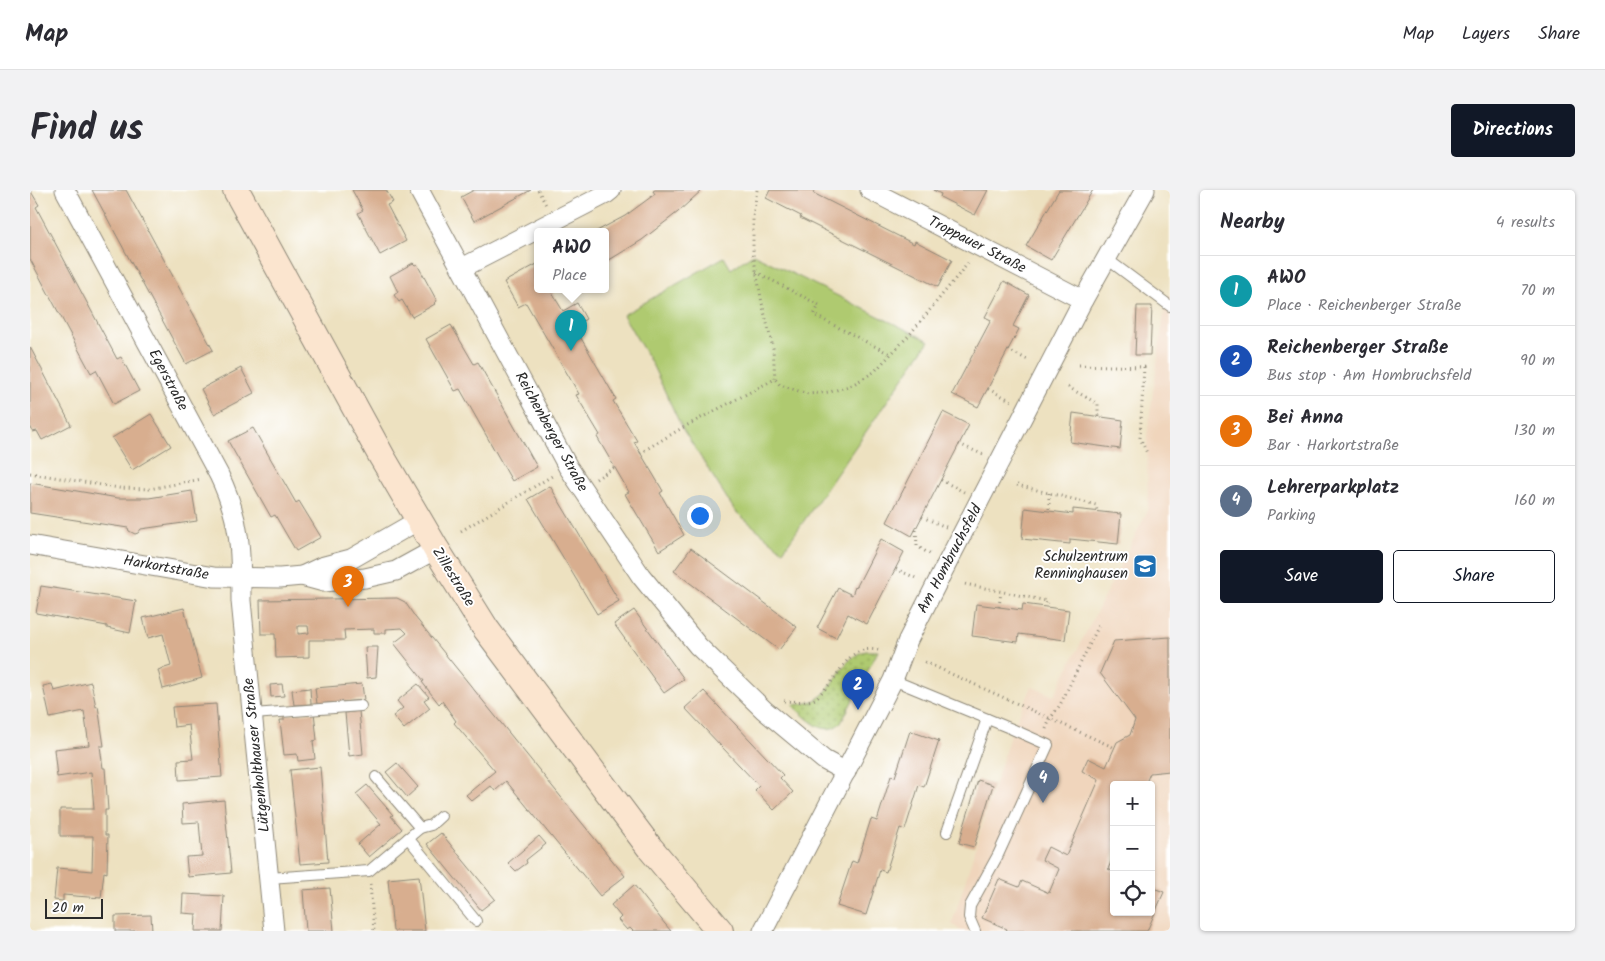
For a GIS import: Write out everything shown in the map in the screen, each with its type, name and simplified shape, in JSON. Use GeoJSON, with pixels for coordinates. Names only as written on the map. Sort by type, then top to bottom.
{"type":"FeatureCollection","features":[{"type":"Feature","properties":{"kind":"main road","name":"Zillestraße"},"geometry":{"type":"LineString","coordinates":[[236,190],[320,345],[419,520],[486,629],[650,848],[720,931]]}},
{"type":"Feature","properties":{"kind":"street","name":"Egerstraße"},"geometry":{"type":"LineString","coordinates":[[65,190],[228,494],[238,529],[241,550],[241,578]]}},
{"type":"Feature","properties":{"kind":"street","name":"Reichenberger Straße"},"geometry":{"type":"LineString","coordinates":[[419,190],[568,467],[641,576],[698,646],[764,710],[824,760],[846,772]]}},
{"type":"Feature","properties":{"kind":"street"},"geometry":{"type":"LineString","coordinates":[[540,228],[611,190]]}},
{"type":"Feature","properties":{"kind":"street","name":"Troppauer Straße"},"geometry":{"type":"LineString","coordinates":[[870,190],[1083,300]]}},
{"type":"Feature","properties":{"kind":"street","name":"Am Hombruchsfeld"},"geometry":{"type":"LineString","coordinates":[[763,931],[893,680],[908,640],[1083,300],[1145,190]]}},
{"type":"Feature","properties":{"kind":"street"},"geometry":{"type":"LineString","coordinates":[[462,268],[534,231]]}},
{"type":"Feature","properties":{"kind":"street","name":"Harkortstraße"},"geometry":{"type":"LineString","coordinates":[[302,576],[321,567],[351,559],[419,520]]}},
{"type":"Feature","properties":{"kind":"street","name":"Harkortstraße"},"geometry":{"type":"LineString","coordinates":[[30,545],[214,577],[302,576],[324,582],[365,578],[396,571],[436,549]]}},
{"type":"Feature","properties":{"kind":"street","name":"Lütgenholthauser Straße"},"geometry":{"type":"LineString","coordinates":[[241,578],[241,601],[274,931]]}},
{"type":"Feature","properties":{"kind":"lane"},"geometry":{"type":"LineString","coordinates":[[1107,260],[1170,306]]}},
{"type":"Feature","properties":{"kind":"lane"},"geometry":{"type":"LineString","coordinates":[[893,680],[1048,745],[998,855],[970,906],[969,917],[974,931]]}},
{"type":"Feature","properties":{"kind":"lane"},"geometry":{"type":"LineString","coordinates":[[252,714],[361,706]]}},
{"type":"Feature","properties":{"kind":"lane"},"geometry":{"type":"LineString","coordinates":[[947,832],[987,720]]}},
{"type":"Feature","properties":{"kind":"lane"},"geometry":{"type":"LineString","coordinates":[[376,778],[420,828]]}},
{"type":"Feature","properties":{"kind":"lane"},"geometry":{"type":"LineString","coordinates":[[269,878],[369,871],[420,828],[431,825],[441,816]]}},
{"type":"Feature","properties":{"kind":"lane"},"geometry":{"type":"LineString","coordinates":[[408,838],[476,922]]}},
{"type":"Feature","properties":{"kind":"path"},"geometry":{"type":"LineString","coordinates":[[757,190],[753,216],[753,254],[773,348],[775,379],[780,385],[808,394],[830,392],[852,385],[874,372],[911,333],[970,261]]}},
{"type":"Feature","properties":{"kind":"path"},"geometry":{"type":"LineString","coordinates":[[756,272],[819,305],[814,315],[890,354]]}},
{"type":"Feature","properties":{"kind":"path"},"geometry":{"type":"LineString","coordinates":[[1008,350],[1033,362]]}},
{"type":"Feature","properties":{"kind":"path"},"geometry":{"type":"LineString","coordinates":[[1079,366],[1144,367],[1140,438],[1147,453]]}},
{"type":"Feature","properties":{"kind":"path"},"geometry":{"type":"LineString","coordinates":[[640,453],[682,428],[775,379]]}},
{"type":"Feature","properties":{"kind":"path"},"geometry":{"type":"LineString","coordinates":[[1068,387],[1098,404],[1098,417]]}},
{"type":"Feature","properties":{"kind":"path"},"geometry":{"type":"LineString","coordinates":[[988,389],[1013,401]]}},
{"type":"Feature","properties":{"kind":"path"},"geometry":{"type":"LineString","coordinates":[[959,444],[984,455]]}},
{"type":"Feature","properties":{"kind":"path"},"geometry":{"type":"LineString","coordinates":[[590,483],[615,467]]}},
{"type":"Feature","properties":{"kind":"path"},"geometry":{"type":"LineString","coordinates":[[30,473],[119,488],[148,489],[207,478]]}},
{"type":"Feature","properties":{"kind":"path"},"geometry":{"type":"LineString","coordinates":[[460,531],[557,473]]}},
{"type":"Feature","properties":{"kind":"path"},"geometry":{"type":"LineString","coordinates":[[940,480],[964,492]]}},
{"type":"Feature","properties":{"kind":"path"},"geometry":{"type":"LineString","coordinates":[[1017,485],[1096,505],[1097,511]]}},
{"type":"Feature","properties":{"kind":"path"},"geometry":{"type":"LineString","coordinates":[[1049,493],[1049,511]]}},
{"type":"Feature","properties":{"kind":"path"},"geometry":{"type":"LineString","coordinates":[[922,517],[946,528]]}},
{"type":"Feature","properties":{"kind":"path"},"geometry":{"type":"LineString","coordinates":[[916,530],[917,546],[931,555]]}},
{"type":"Feature","properties":{"kind":"path"},"geometry":{"type":"LineString","coordinates":[[896,569],[919,579]]}},
{"type":"Feature","properties":{"kind":"path"},"geometry":{"type":"LineString","coordinates":[[965,584],[1047,601],[1046,607]]}},
{"type":"Feature","properties":{"kind":"path"},"geometry":{"type":"LineString","coordinates":[[999,607],[1001,592]]}},
{"type":"Feature","properties":{"kind":"path"},"geometry":{"type":"LineString","coordinates":[[1050,719],[1060,705],[1099,625]]}},
{"type":"Feature","properties":{"kind":"path"},"geometry":{"type":"LineString","coordinates":[[783,702],[815,698],[827,687],[846,660],[858,650],[873,648],[882,650]]}},
{"type":"Feature","properties":{"kind":"path"},"geometry":{"type":"LineString","coordinates":[[925,662],[1115,748]]}},
{"type":"Feature","properties":{"kind":"path"},"geometry":{"type":"LineString","coordinates":[[369,871],[374,931]]}},
{"type":"Feature","properties":{"kind":"shaded area","name":"Schulzentrum Renninghausen"},"geometry":{"type":"Polygon","coordinates":[[[1170,292],[1170,931],[961,931],[952,924],[1012,729],[1032,687],[1054,696],[1148,510],[1147,436],[1164,313],[1170,292]]]}},
{"type":"Feature","properties":{"kind":"green space"},"geometry":{"type":"Polygon","coordinates":[[[753,254],[929,341],[783,551],[735,511],[682,428],[652,364],[623,315],[724,257],[731,269],[753,254]]]}},
{"type":"Feature","properties":{"kind":"green space"},"geometry":{"type":"Polygon","coordinates":[[[866,651],[878,651],[842,721],[836,727],[829,729],[816,725],[792,705],[810,702],[822,695],[829,689],[850,660],[857,654],[866,651]]]}},
{"type":"Feature","properties":{"kind":"building"},"geometry":{"type":"Polygon","coordinates":[[[30,190],[39,205],[36,207],[117,359],[121,357],[139,391],[114,404],[96,370],[91,373],[30,259],[30,190]]]}},
{"type":"Feature","properties":{"kind":"building"},"geometry":{"type":"Polygon","coordinates":[[[92,190],[126,190],[213,350],[186,364],[92,190]]]}},
{"type":"Feature","properties":{"kind":"building"},"geometry":{"type":"Polygon","coordinates":[[[352,190],[386,190],[393,202],[387,205],[406,241],[380,255],[358,213],[363,210],[352,190]]]}},
{"type":"Feature","properties":{"kind":"building"},"geometry":{"type":"Polygon","coordinates":[[[474,190],[531,190],[474,221],[461,197],[474,190]]]}},
{"type":"Feature","properties":{"kind":"building"},"geometry":{"type":"Polygon","coordinates":[[[702,190],[678,212],[642,240],[609,260],[609,228],[602,228],[625,216],[655,194],[653,191],[702,190]]]}},
{"type":"Feature","properties":{"kind":"building"},"geometry":{"type":"Polygon","coordinates":[[[770,190],[812,190],[814,191],[813,193],[914,244],[915,241],[952,260],[938,287],[800,218],[801,216],[766,198],[770,190]]]}},
{"type":"Feature","properties":{"kind":"building"},"geometry":{"type":"Polygon","coordinates":[[[933,190],[988,190],[975,215],[940,197],[941,194],[933,190]]]}},
{"type":"Feature","properties":{"kind":"building"},"geometry":{"type":"Polygon","coordinates":[[[1059,190],[1093,190],[1051,260],[1026,246],[1059,190]]]}},
{"type":"Feature","properties":{"kind":"building"},"geometry":{"type":"Polygon","coordinates":[[[413,263],[417,264],[437,301],[412,317],[402,300],[399,302],[394,295],[398,292],[390,276],[413,263]]]}},
{"type":"Feature","properties":{"kind":"building"},"geometry":{"type":"Polygon","coordinates":[[[534,266],[534,293],[552,293],[563,311],[577,303],[586,319],[574,326],[616,399],[613,401],[637,441],[634,442],[663,491],[660,493],[684,535],[659,551],[625,494],[629,492],[597,437],[600,435],[576,395],[579,394],[526,303],[518,307],[504,282],[534,266]]]}},
{"type":"Feature","properties":{"kind":"building"},"geometry":{"type":"Polygon","coordinates":[[[1004,281],[1029,295],[1013,326],[1019,329],[978,407],[952,394],[991,320],[985,317],[1004,281]]]}},
{"type":"Feature","properties":{"kind":"building"},"geometry":{"type":"Polygon","coordinates":[[[1137,306],[1152,306],[1150,355],[1135,355],[1137,306]]]}},
{"type":"Feature","properties":{"kind":"building"},"geometry":{"type":"Polygon","coordinates":[[[451,325],[474,364],[478,362],[537,467],[512,481],[460,389],[455,391],[426,339],[451,325]]]}},
{"type":"Feature","properties":{"kind":"building"},"geometry":{"type":"Polygon","coordinates":[[[30,347],[71,425],[42,440],[37,431],[33,432],[30,426],[30,347]]]}},
{"type":"Feature","properties":{"kind":"building"},"geometry":{"type":"Polygon","coordinates":[[[241,368],[254,393],[214,414],[201,389],[241,368]]]}},
{"type":"Feature","properties":{"kind":"building"},"geometry":{"type":"Polygon","coordinates":[[[943,412],[969,425],[912,536],[887,522],[943,412]]]}},
{"type":"Feature","properties":{"kind":"building"},"geometry":{"type":"Polygon","coordinates":[[[1073,413],[1123,420],[1120,449],[1070,442],[1073,413]]]}},
{"type":"Feature","properties":{"kind":"building"},"geometry":{"type":"Polygon","coordinates":[[[151,414],[171,446],[132,470],[112,438],[151,414]]]}},
{"type":"Feature","properties":{"kind":"building"},"geometry":{"type":"Polygon","coordinates":[[[253,428],[296,503],[299,501],[321,537],[296,551],[275,515],[271,517],[228,441],[253,428]]]}},
{"type":"Feature","properties":{"kind":"building"},"geometry":{"type":"Polygon","coordinates":[[[30,483],[118,498],[149,498],[192,491],[197,521],[141,529],[135,534],[129,531],[128,528],[30,513],[30,483]]]}},
{"type":"Feature","properties":{"kind":"building"},"geometry":{"type":"Polygon","coordinates":[[[550,486],[619,601],[597,614],[528,499],[550,486]]]}},
{"type":"Feature","properties":{"kind":"building"},"geometry":{"type":"Polygon","coordinates":[[[1025,508],[1073,514],[1073,509],[1121,514],[1118,544],[1070,539],[1070,544],[1022,539],[1025,508]]]}},
{"type":"Feature","properties":{"kind":"building"},"geometry":{"type":"Polygon","coordinates":[[[881,539],[904,552],[867,624],[848,614],[836,638],[817,628],[838,588],[852,595],[881,539]]]}},
{"type":"Feature","properties":{"kind":"building"},"geometry":{"type":"Polygon","coordinates":[[[691,548],[797,627],[779,650],[674,571],[691,548]]]}},
{"type":"Feature","properties":{"kind":"building"},"geometry":{"type":"Polygon","coordinates":[[[41,586],[136,601],[130,633],[107,628],[107,626],[36,613],[41,586]]]}},
{"type":"Feature","properties":{"kind":"building"},"geometry":{"type":"Polygon","coordinates":[[[397,598],[405,602],[415,617],[625,876],[600,896],[506,781],[495,791],[491,786],[472,801],[466,795],[495,771],[454,723],[456,721],[442,701],[439,704],[422,682],[424,681],[394,643],[407,633],[402,628],[386,629],[386,633],[374,633],[374,629],[344,630],[345,640],[309,640],[309,657],[276,658],[275,634],[261,634],[260,600],[397,598]],[[298,626],[298,634],[309,633],[308,626],[298,626]]]}},
{"type":"Feature","properties":{"kind":"building"},"geometry":{"type":"Polygon","coordinates":[[[976,604],[1022,610],[1023,604],[1069,610],[1065,640],[1019,634],[1018,642],[972,636],[976,604]]]}},
{"type":"Feature","properties":{"kind":"building"},"geometry":{"type":"Polygon","coordinates":[[[184,608],[202,678],[163,689],[158,670],[171,666],[163,634],[148,638],[143,618],[184,608]]]}},
{"type":"Feature","properties":{"kind":"building"},"geometry":{"type":"Polygon","coordinates":[[[634,610],[684,679],[664,693],[614,624],[634,610]]]}},
{"type":"Feature","properties":{"kind":"building"},"geometry":{"type":"Polygon","coordinates":[[[1170,637],[1170,771],[1150,773],[1147,781],[1110,781],[1110,864],[1108,869],[1110,870],[1110,916],[1154,916],[1147,931],[1006,931],[1007,929],[982,918],[999,879],[1019,887],[1022,881],[1049,893],[1059,869],[1042,860],[1048,847],[1066,856],[1099,780],[1082,771],[1088,758],[1106,767],[1117,742],[1130,735],[1135,720],[1100,673],[1114,641],[1170,637]]]}},
{"type":"Feature","properties":{"kind":"building"},"geometry":{"type":"Polygon","coordinates":[[[365,647],[378,647],[376,677],[367,678],[365,647]]]}},
{"type":"Feature","properties":{"kind":"building"},"geometry":{"type":"Polygon","coordinates":[[[91,682],[96,707],[98,706],[104,746],[100,746],[103,768],[105,768],[108,810],[105,810],[105,835],[108,835],[107,873],[104,872],[101,898],[63,895],[63,901],[54,900],[57,868],[92,871],[93,836],[60,836],[60,809],[94,809],[91,772],[57,777],[54,749],[89,745],[84,711],[50,718],[43,686],[52,684],[54,691],[91,682]]]}},
{"type":"Feature","properties":{"kind":"building"},"geometry":{"type":"Polygon","coordinates":[[[282,684],[284,696],[271,697],[270,685],[282,684]]]}},
{"type":"Feature","properties":{"kind":"building"},"geometry":{"type":"Polygon","coordinates":[[[362,684],[364,700],[317,704],[315,688],[362,684]]]}},
{"type":"Feature","properties":{"kind":"building"},"geometry":{"type":"Polygon","coordinates":[[[418,684],[429,697],[424,700],[430,708],[404,729],[393,716],[403,708],[397,701],[418,684]]]}},
{"type":"Feature","properties":{"kind":"building"},"geometry":{"type":"Polygon","coordinates":[[[310,688],[311,704],[294,705],[292,690],[310,688]]]}},
{"type":"Feature","properties":{"kind":"building"},"geometry":{"type":"Polygon","coordinates":[[[704,691],[783,775],[780,778],[793,792],[774,810],[755,790],[759,786],[685,708],[704,691]]]}},
{"type":"Feature","properties":{"kind":"building"},"geometry":{"type":"Polygon","coordinates":[[[216,704],[222,777],[179,780],[178,760],[193,759],[189,725],[174,727],[172,707],[216,704]]]}},
{"type":"Feature","properties":{"kind":"building"},"geometry":{"type":"Polygon","coordinates":[[[359,711],[363,754],[349,756],[345,713],[359,711]]]}},
{"type":"Feature","properties":{"kind":"building"},"geometry":{"type":"Polygon","coordinates":[[[314,712],[317,740],[313,741],[315,759],[298,761],[297,754],[284,755],[280,720],[284,720],[284,715],[314,712]]]}},
{"type":"Feature","properties":{"kind":"building"},"geometry":{"type":"Polygon","coordinates":[[[910,731],[939,741],[924,787],[919,785],[905,830],[900,828],[886,872],[880,870],[866,915],[837,906],[852,861],[857,863],[871,819],[877,821],[891,776],[895,777],[910,731]]]}},
{"type":"Feature","properties":{"kind":"building"},"geometry":{"type":"Polygon","coordinates":[[[397,763],[418,787],[407,797],[386,772],[397,763]]]}},
{"type":"Feature","properties":{"kind":"building"},"geometry":{"type":"Polygon","coordinates":[[[320,767],[328,862],[300,864],[290,770],[320,767]]]}},
{"type":"Feature","properties":{"kind":"building"},"geometry":{"type":"Polygon","coordinates":[[[978,780],[993,785],[974,847],[959,843],[978,780]]]}},
{"type":"Feature","properties":{"kind":"building"},"geometry":{"type":"Polygon","coordinates":[[[367,785],[393,815],[391,816],[402,829],[369,857],[358,844],[381,824],[356,794],[367,785]]]}},
{"type":"Feature","properties":{"kind":"building"},"geometry":{"type":"Polygon","coordinates":[[[224,800],[231,873],[188,877],[186,857],[202,856],[199,822],[183,823],[182,804],[224,800]]]}},
{"type":"Feature","properties":{"kind":"building"},"geometry":{"type":"Polygon","coordinates":[[[441,833],[495,899],[481,910],[427,844],[441,833]]]}},
{"type":"Feature","properties":{"kind":"building"},"geometry":{"type":"Polygon","coordinates":[[[539,836],[546,844],[516,871],[508,863],[539,836]]]}},
{"type":"Feature","properties":{"kind":"building"},"geometry":{"type":"Polygon","coordinates":[[[419,876],[425,931],[393,931],[388,879],[419,876]]]}},
{"type":"Feature","properties":{"kind":"building"},"geometry":{"type":"Polygon","coordinates":[[[634,885],[671,931],[633,931],[630,928],[627,930],[618,920],[621,917],[611,905],[634,885]]]}},
{"type":"Feature","properties":{"kind":"building"},"geometry":{"type":"Polygon","coordinates":[[[330,888],[334,931],[306,931],[303,890],[330,888]]]}},
{"type":"Feature","properties":{"kind":"building"},"geometry":{"type":"Polygon","coordinates":[[[1155,889],[1164,892],[1155,913],[1155,889]]]}},
{"type":"Feature","properties":{"kind":"building"},"geometry":{"type":"Polygon","coordinates":[[[183,894],[224,896],[222,931],[195,931],[196,914],[182,913],[183,894]]]}},
{"type":"Feature","properties":{"kind":"building"},"geometry":{"type":"Polygon","coordinates":[[[151,915],[152,931],[115,931],[115,916],[151,915]]]}},
{"type":"Feature","properties":{"kind":"place","name":"AWO"},"geometry":{"type":"Point","coordinates":[571,351]}},
{"type":"Feature","properties":{"kind":"place","name":"Schulzentrum Renninghausen"},"geometry":{"type":"Point","coordinates":[1145,566]}},
{"type":"Feature","properties":{"kind":"place","name":"Bei Anna"},"geometry":{"type":"Point","coordinates":[348,607]}},
{"type":"Feature","properties":{"kind":"place","name":"Reichenberger Straße"},"geometry":{"type":"Point","coordinates":[858,710]}},
{"type":"Feature","properties":{"kind":"place","name":"Lehrerparkplatz"},"geometry":{"type":"Point","coordinates":[1043,803]}}]}
